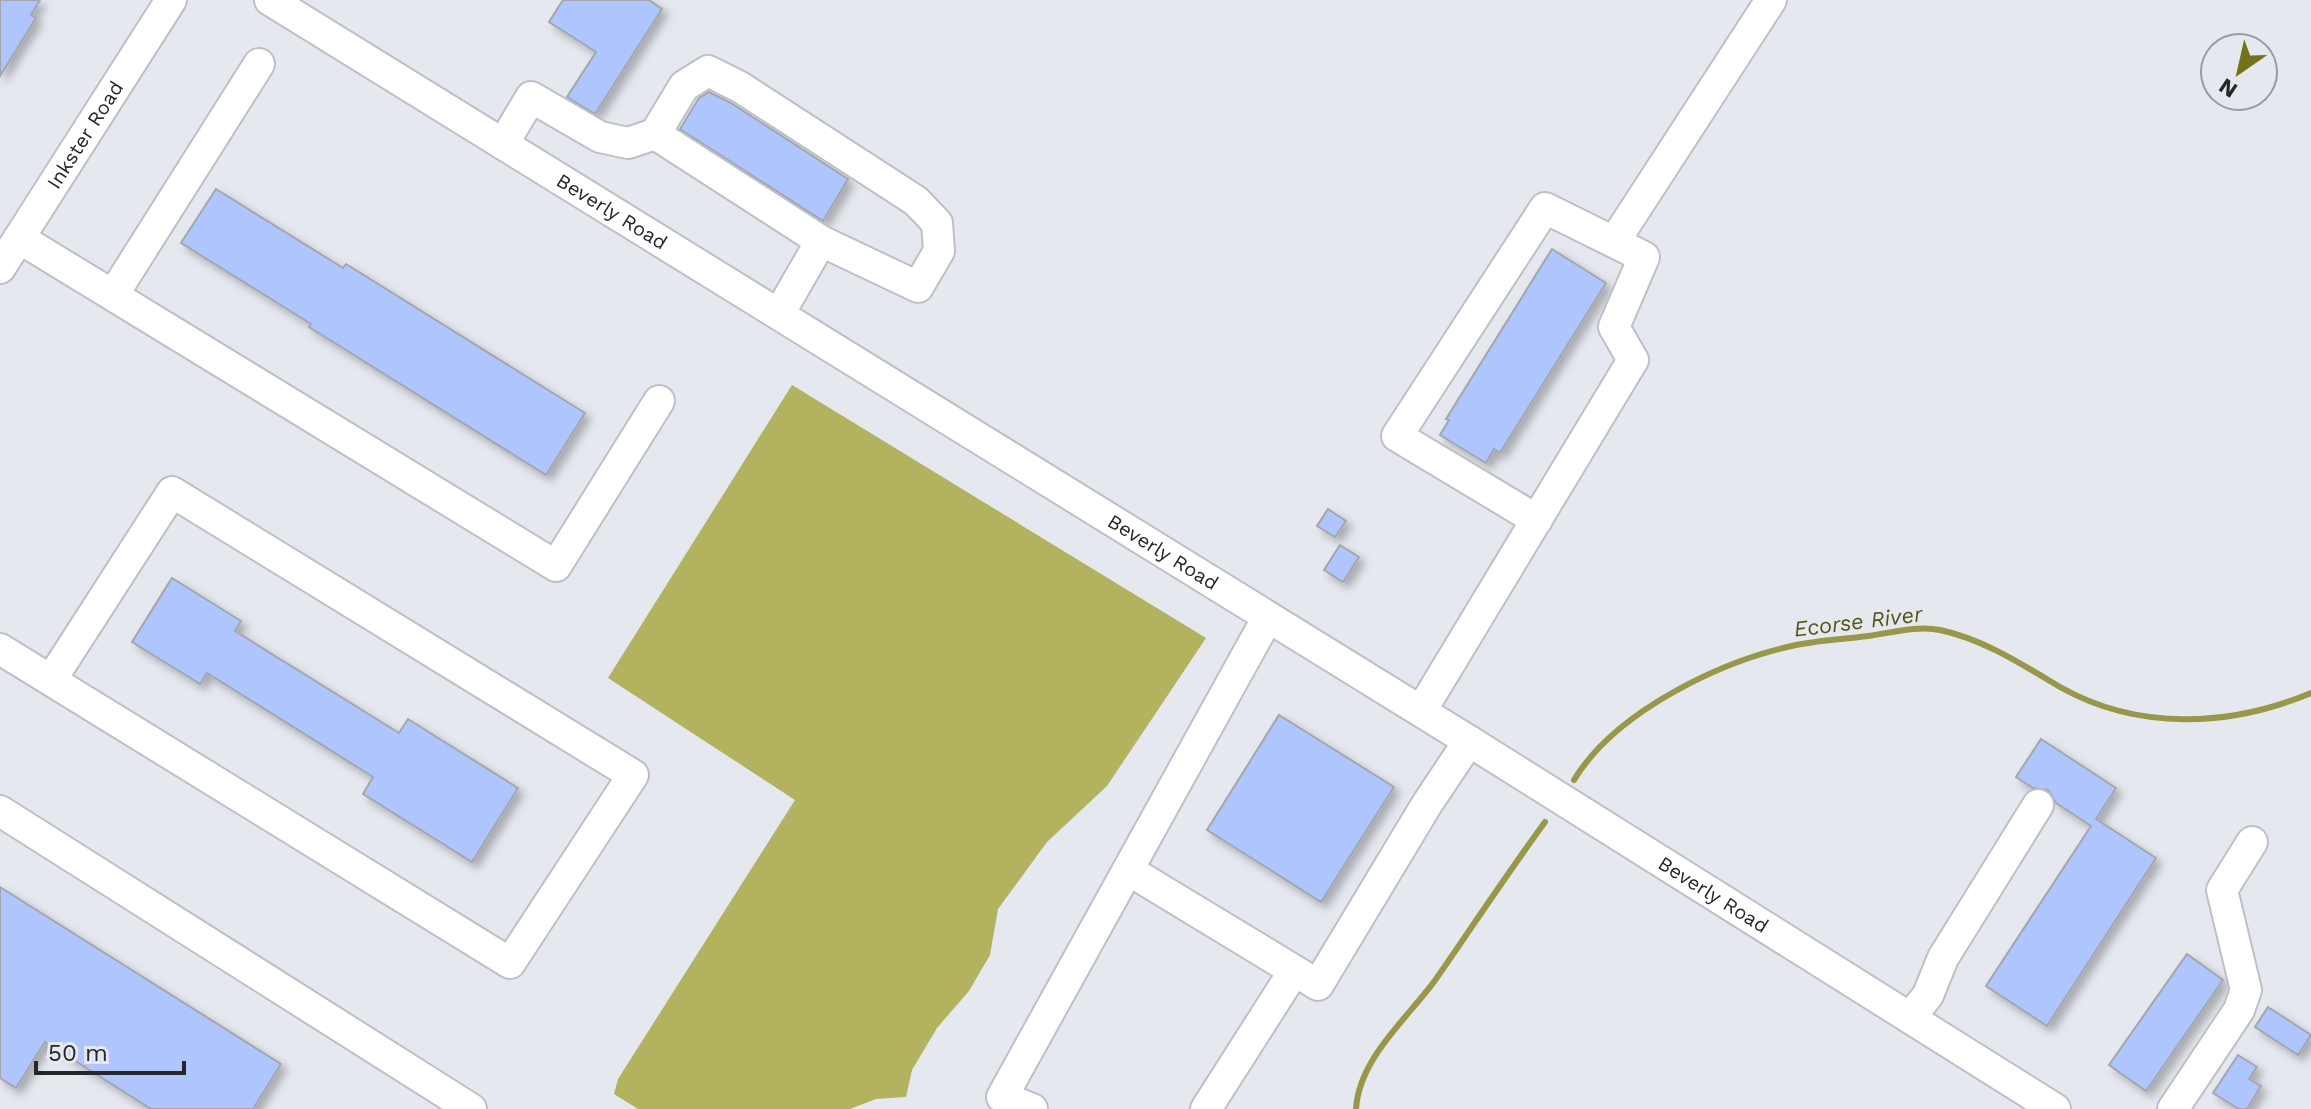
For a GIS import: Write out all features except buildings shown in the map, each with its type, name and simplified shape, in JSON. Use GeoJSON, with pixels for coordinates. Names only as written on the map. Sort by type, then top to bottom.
{"type":"FeatureCollection","features":[{"type":"Feature","properties":{"kind":"street","name":"Inkster Road"},"geometry":{"type":"LineString","coordinates":[[0,268],[171,0]]}},
{"type":"Feature","properties":{"kind":"street","name":"Beverly Road"},"geometry":{"type":"LineString","coordinates":[[270,0],[1421,711],[2055,1109]]}},
{"type":"Feature","properties":{"kind":"street"},"geometry":{"type":"LineString","coordinates":[[1614,242],[1771,0]]}},
{"type":"Feature","properties":{"kind":"street"},"geometry":{"type":"LineString","coordinates":[[113,295],[259,64]]}},
{"type":"Feature","properties":{"kind":"street"},"geometry":{"type":"LineString","coordinates":[[503,144],[531,97],[600,137],[628,143],[655,134],[684,86],[708,71],[740,87],[916,201],[937,223],[939,251],[918,287],[821,241],[655,134]]}},
{"type":"Feature","properties":{"kind":"street"},"geometry":{"type":"LineString","coordinates":[[1421,711],[1537,520],[1633,360],[1614,327],[1644,257],[1545,208],[1397,436],[1537,520]]}},
{"type":"Feature","properties":{"kind":"street"},"geometry":{"type":"LineString","coordinates":[[19,238],[556,566],[659,401]]}},
{"type":"Feature","properties":{"kind":"street"},"geometry":{"type":"LineString","coordinates":[[779,314],[821,241]]}},
{"type":"Feature","properties":{"kind":"street"},"geometry":{"type":"LineString","coordinates":[[0,649],[510,963],[633,775],[172,492],[51,680]]}},
{"type":"Feature","properties":{"kind":"street"},"geometry":{"type":"LineString","coordinates":[[1031,1109],[1002,1097],[1130,871],[1268,617]]}},
{"type":"Feature","properties":{"kind":"street"},"geometry":{"type":"LineString","coordinates":[[1130,871],[1318,985],[1427,804],[1469,741]]}},
{"type":"Feature","properties":{"kind":"street"},"geometry":{"type":"LineString","coordinates":[[1910,1018],[1928,995],[1943,958],[2038,805]]}},
{"type":"Feature","properties":{"kind":"street"},"geometry":{"type":"LineString","coordinates":[[0,811],[471,1109]]}},
{"type":"Feature","properties":{"kind":"street"},"geometry":{"type":"LineString","coordinates":[[2173,1109],[2239,1010],[2246,990],[2222,890],[2252,842]]}},
{"type":"Feature","properties":{"kind":"street"},"geometry":{"type":"LineString","coordinates":[[1206,1109],[1294,971]]}},
{"type":"Feature","properties":{"kind":"shaded area"},"geometry":{"type":"Polygon","coordinates":[[[792,385],[1206,638],[1107,786],[1047,842],[998,909],[990,955],[969,991],[937,1028],[912,1070],[906,1097],[876,1099],[850,1109],[638,1109],[614,1094],[618,1079],[795,800],[608,678],[792,385]]]}},
{"type":"Feature","properties":{"kind":"waterway","name":"Ecorse River"},"geometry":{"type":"LineString","coordinates":[[1574,780],[1592,755],[1615,732],[1672,693],[1703,677],[1735,663],[1796,645],[1904,630],[1923,628],[1956,634],[2002,654],[2090,701],[2152,717],[2217,718],[2249,713],[2311,693]]}},
{"type":"Feature","properties":{"kind":"waterway","name":"Ecorse River"},"geometry":{"type":"LineString","coordinates":[[1356,1109],[1359,1090],[1375,1056],[1436,979],[1545,822]]}}]}
